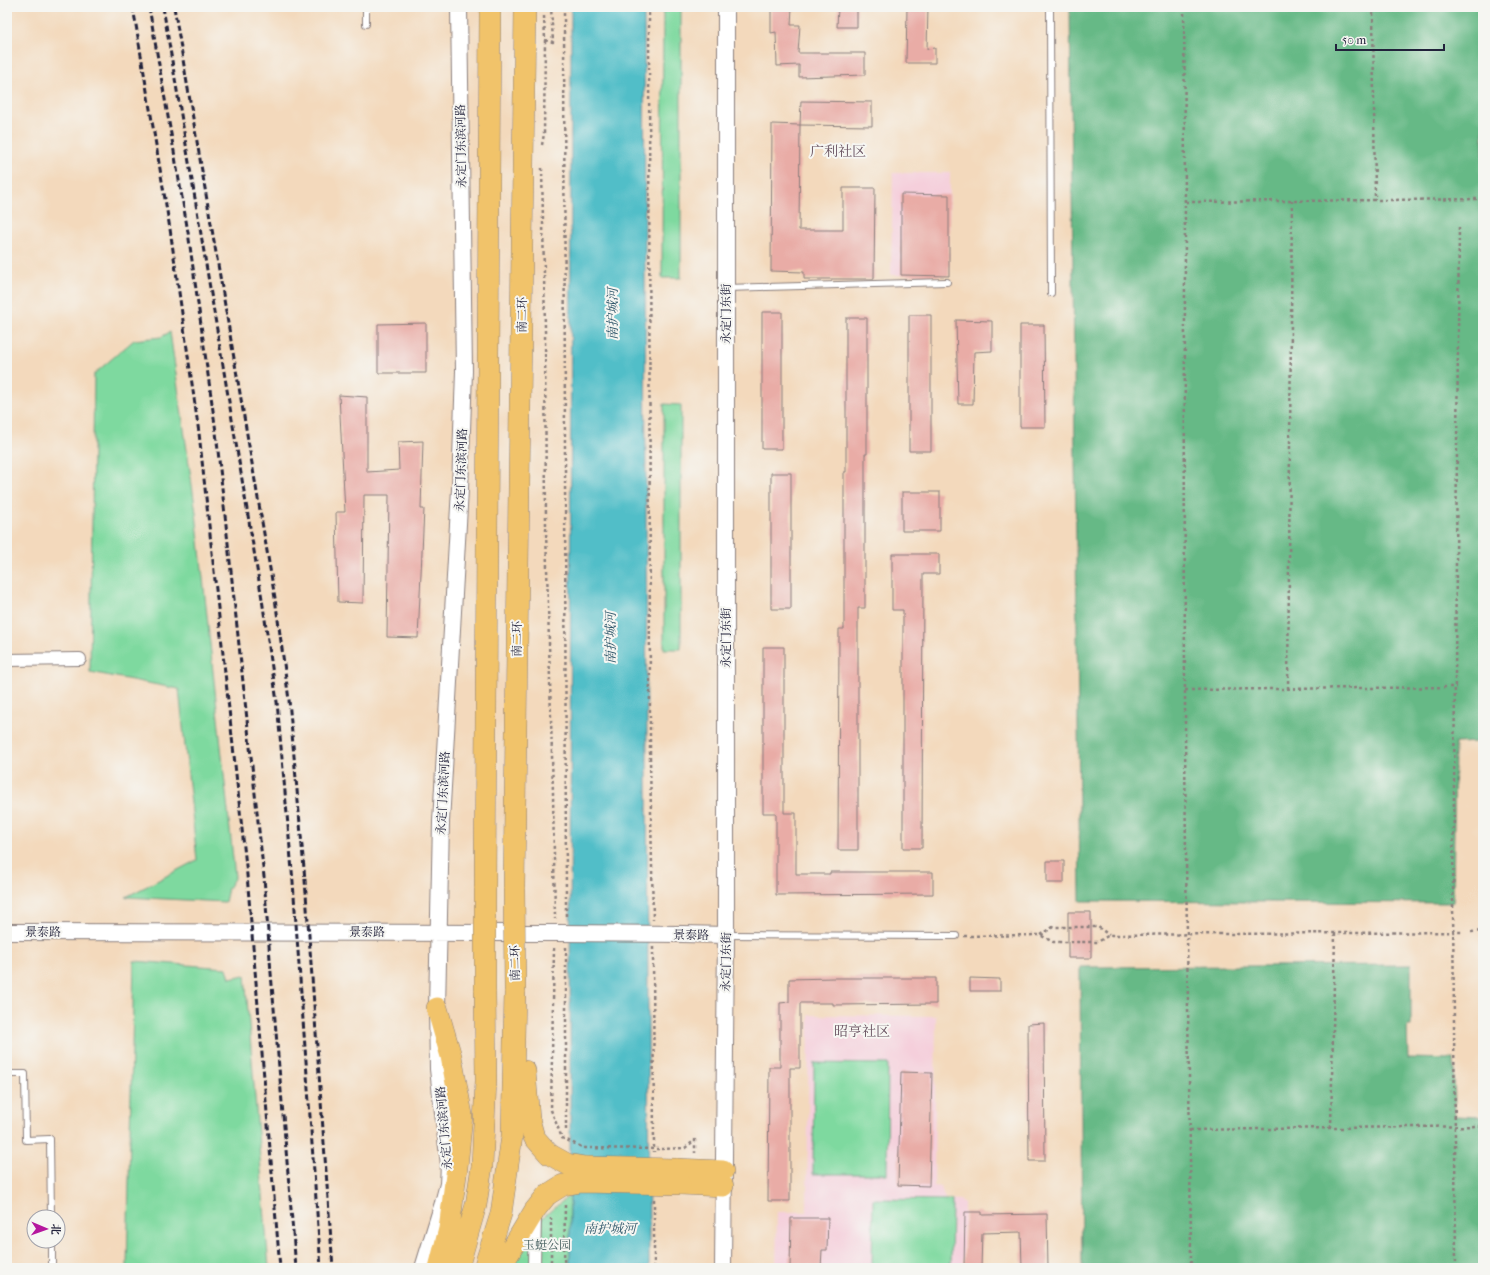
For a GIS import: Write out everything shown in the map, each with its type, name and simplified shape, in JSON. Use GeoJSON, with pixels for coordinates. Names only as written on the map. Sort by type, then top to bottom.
{"type":"FeatureCollection","features":[{"type":"Feature","properties":{"kind":"highway"},"geometry":{"type":"LineString","coordinates":[[458,1268],[476,1205],[482,1166],[486,1080],[485,889],[490,7]]}},
{"type":"Feature","properties":{"kind":"highway","name":"南二环"},"geometry":{"type":"LineString","coordinates":[[484,1268],[501,1214],[512,1136],[515,991],[514,889],[534,10]]}},
{"type":"Feature","properties":{"kind":"highway"},"geometry":{"type":"LineString","coordinates":[[515,991],[527,1085],[529,1119],[534,1137],[549,1154],[567,1164],[678,1177]]}},
{"type":"Feature","properties":{"kind":"highway"},"geometry":{"type":"LineString","coordinates":[[437,1008],[451,1056],[462,1115],[449,1229],[439,1268]]}},
{"type":"Feature","properties":{"kind":"highway"},"geometry":{"type":"LineString","coordinates":[[500,1268],[563,1185],[582,1182],[678,1177],[723,1178]]}},
{"type":"Feature","properties":{"kind":"street","name":"永定门东滨河路"},"geometry":{"type":"LineString","coordinates":[[423,1268],[443,1204],[448,1184],[449,1165],[438,1069],[437,1008],[441,822],[460,489],[464,371],[459,7]]}},
{"type":"Feature","properties":{"kind":"street","name":"永定门东街"},"geometry":{"type":"LineString","coordinates":[[723,1268],[726,935],[726,7]]}},
{"type":"Feature","properties":{"kind":"street"},"geometry":{"type":"LineString","coordinates":[[7,660],[80,660]]}},
{"type":"Feature","properties":{"kind":"street","name":"景泰路"},"geometry":{"type":"LineString","coordinates":[[7,932],[439,932],[726,935]]}},
{"type":"Feature","properties":{"kind":"street"},"geometry":{"type":"LineString","coordinates":[[534,1268],[549,1204]]}},
{"type":"Feature","properties":{"kind":"lane"},"geometry":{"type":"LineString","coordinates":[[366,7],[366,24]]}},
{"type":"Feature","properties":{"kind":"lane"},"geometry":{"type":"LineString","coordinates":[[1050,7],[1051,293]]}},
{"type":"Feature","properties":{"kind":"lane"},"geometry":{"type":"LineString","coordinates":[[726,288],[947,282]]}},
{"type":"Feature","properties":{"kind":"lane"},"geometry":{"type":"LineString","coordinates":[[726,935],[956,936]]}},
{"type":"Feature","properties":{"kind":"lane"},"geometry":{"type":"LineString","coordinates":[[7,1074],[25,1074],[26,1140],[50,1139],[51,1209]]}},
{"type":"Feature","properties":{"kind":"lane"},"geometry":{"type":"LineString","coordinates":[[52,1249],[52,1268]]}},
{"type":"Feature","properties":{"kind":"path"},"geometry":{"type":"LineString","coordinates":[[545,40],[552,42],[551,7]]}},
{"type":"Feature","properties":{"kind":"path"},"geometry":{"type":"LineString","coordinates":[[564,7],[561,933],[566,1132]]}},
{"type":"Feature","properties":{"kind":"path"},"geometry":{"type":"LineString","coordinates":[[648,7],[650,766],[653,925]]}},
{"type":"Feature","properties":{"kind":"path"},"geometry":{"type":"LineString","coordinates":[[1184,7],[1186,202],[1185,690],[1191,1268]]}},
{"type":"Feature","properties":{"kind":"path"},"geometry":{"type":"LineString","coordinates":[[1373,7],[1376,200]]}},
{"type":"Feature","properties":{"kind":"path"},"geometry":{"type":"LineString","coordinates":[[534,10],[545,40],[544,134],[541,150]]}},
{"type":"Feature","properties":{"kind":"path"},"geometry":{"type":"LineString","coordinates":[[542,163],[546,530],[553,800],[561,933],[551,1110],[562,1138],[584,1148],[662,1149]]}},
{"type":"Feature","properties":{"kind":"path"},"geometry":{"type":"LineString","coordinates":[[1186,202],[1483,199]]}},
{"type":"Feature","properties":{"kind":"path"},"geometry":{"type":"LineString","coordinates":[[1288,689],[1292,201]]}},
{"type":"Feature","properties":{"kind":"path"},"geometry":{"type":"LineString","coordinates":[[1456,1268],[1453,932],[1459,225]]}},
{"type":"Feature","properties":{"kind":"path"},"geometry":{"type":"LineString","coordinates":[[1185,690],[1456,687]]}},
{"type":"Feature","properties":{"kind":"path"},"geometry":{"type":"LineString","coordinates":[[1040,935],[1053,927],[1098,927],[1109,934],[1464,932]]}},
{"type":"Feature","properties":{"kind":"path"},"geometry":{"type":"LineString","coordinates":[[1471,932],[1483,932]]}},
{"type":"Feature","properties":{"kind":"path"},"geometry":{"type":"LineString","coordinates":[[1331,1128],[1335,933]]}},
{"type":"Feature","properties":{"kind":"path"},"geometry":{"type":"LineString","coordinates":[[956,936],[1040,935],[1053,942],[1098,942],[1109,934]]}},
{"type":"Feature","properties":{"kind":"path"},"geometry":{"type":"LineString","coordinates":[[653,941],[654,1157]]}},
{"type":"Feature","properties":{"kind":"path"},"geometry":{"type":"LineString","coordinates":[[1190,1130],[1483,1126]]}},
{"type":"Feature","properties":{"kind":"path"},"geometry":{"type":"LineString","coordinates":[[654,1196],[654,1268]]}},
{"type":"Feature","properties":{"kind":"path"},"geometry":{"type":"LineString","coordinates":[[549,1204],[551,1268]]}},
{"type":"Feature","properties":{"kind":"path"},"geometry":{"type":"LineString","coordinates":[[549,1204],[564,1268]]}},
{"type":"Feature","properties":{"kind":"shaded area"},"geometry":{"type":"Polygon","coordinates":[[[893,173],[950,173],[949,276],[891,275],[893,173]]]}},
{"type":"Feature","properties":{"kind":"shaded area"},"geometry":{"type":"Polygon","coordinates":[[[809,1015],[936,1016],[934,1186],[941,1187],[945,1199],[960,1200],[964,1204],[963,1268],[776,1268],[777,1212],[807,1212],[809,1015]]]}},
{"type":"Feature","properties":{"kind":"green space"},"geometry":{"type":"Polygon","coordinates":[[[663,7],[681,7],[681,278],[662,278],[663,7]]]}},
{"type":"Feature","properties":{"kind":"green space"},"geometry":{"type":"Polygon","coordinates":[[[1070,7],[1483,7],[1483,742],[1455,743],[1453,903],[1080,901],[1070,7]]]}},
{"type":"Feature","properties":{"kind":"green space"},"geometry":{"type":"Polygon","coordinates":[[[170,332],[196,513],[235,877],[228,888],[225,902],[126,897],[197,860],[179,689],[90,672],[94,374],[134,340],[161,337],[170,332]]]}},
{"type":"Feature","properties":{"kind":"green space"},"geometry":{"type":"Polygon","coordinates":[[[664,404],[681,405],[681,649],[664,649],[664,404]]]}},
{"type":"Feature","properties":{"kind":"green space"},"geometry":{"type":"Polygon","coordinates":[[[134,961],[227,968],[230,978],[245,975],[269,1268],[127,1268],[134,961]]]}},
{"type":"Feature","properties":{"kind":"green space"},"geometry":{"type":"Polygon","coordinates":[[[1411,965],[1411,1026],[1407,1026],[1408,1058],[1454,1059],[1455,1116],[1483,1117],[1483,1268],[1082,1268],[1080,967],[1411,965]]]}},
{"type":"Feature","properties":{"kind":"green space"},"geometry":{"type":"Polygon","coordinates":[[[814,1063],[888,1064],[887,1174],[813,1174],[814,1063]]]}},
{"type":"Feature","properties":{"kind":"green space","name":"玉蜓公园"},"geometry":{"type":"Polygon","coordinates":[[[570,1195],[570,1268],[506,1268],[526,1231],[570,1195]]]}},
{"type":"Feature","properties":{"kind":"green space"},"geometry":{"type":"Polygon","coordinates":[[[873,1199],[952,1200],[951,1268],[872,1268],[873,1199]]]}},
{"type":"Feature","properties":{"kind":"water","name":"南护城河"},"geometry":{"type":"Polygon","coordinates":[[[571,7],[644,7],[649,1268],[570,1268],[571,7]]]}},
{"type":"Feature","properties":{"kind":"building"},"geometry":{"type":"Polygon","coordinates":[[[771,7],[792,7],[791,25],[800,25],[798,53],[865,53],[865,75],[799,77],[799,65],[777,66],[776,32],[771,33],[771,7]]]}},
{"type":"Feature","properties":{"kind":"building"},"geometry":{"type":"Polygon","coordinates":[[[838,7],[857,7],[857,27],[837,27],[838,7]]]}},
{"type":"Feature","properties":{"kind":"building"},"geometry":{"type":"Polygon","coordinates":[[[907,7],[928,7],[927,49],[935,48],[935,63],[906,63],[907,7]]]}},
{"type":"Feature","properties":{"kind":"building"},"geometry":{"type":"Polygon","coordinates":[[[801,101],[872,102],[872,126],[800,125],[801,101]]]}},
{"type":"Feature","properties":{"kind":"building"},"geometry":{"type":"Polygon","coordinates":[[[772,124],[800,125],[799,230],[843,230],[843,188],[875,188],[874,279],[804,279],[804,272],[771,271],[772,124]]]}},
{"type":"Feature","properties":{"kind":"building"},"geometry":{"type":"Polygon","coordinates":[[[901,194],[949,195],[949,276],[901,275],[901,194]]]}},
{"type":"Feature","properties":{"kind":"building"},"geometry":{"type":"Polygon","coordinates":[[[762,312],[782,312],[782,449],[762,449],[762,312]]]}},
{"type":"Feature","properties":{"kind":"building"},"geometry":{"type":"Polygon","coordinates":[[[909,315],[931,315],[931,451],[909,451],[909,315]]]}},
{"type":"Feature","properties":{"kind":"building"},"geometry":{"type":"Polygon","coordinates":[[[846,318],[867,318],[865,608],[858,608],[858,850],[838,850],[839,629],[844,629],[846,318]]]}},
{"type":"Feature","properties":{"kind":"building"},"geometry":{"type":"Polygon","coordinates":[[[956,320],[992,321],[992,351],[974,352],[973,404],[958,404],[956,320]]]}},
{"type":"Feature","properties":{"kind":"building"},"geometry":{"type":"Polygon","coordinates":[[[426,323],[426,373],[378,373],[378,324],[426,323]]]}},
{"type":"Feature","properties":{"kind":"building"},"geometry":{"type":"Polygon","coordinates":[[[1020,325],[1044,325],[1045,427],[1020,427],[1020,325]]]}},
{"type":"Feature","properties":{"kind":"building"},"geometry":{"type":"Polygon","coordinates":[[[339,395],[367,397],[367,472],[399,470],[398,442],[423,441],[421,509],[424,509],[418,638],[387,637],[389,495],[364,495],[363,603],[338,602],[336,512],[345,512],[339,395]]]}},
{"type":"Feature","properties":{"kind":"building"},"geometry":{"type":"Polygon","coordinates":[[[771,473],[791,473],[791,609],[771,609],[771,473]]]}},
{"type":"Feature","properties":{"kind":"building"},"geometry":{"type":"Polygon","coordinates":[[[902,492],[940,492],[940,531],[902,531],[902,492]]]}},
{"type":"Feature","properties":{"kind":"building"},"geometry":{"type":"Polygon","coordinates":[[[892,554],[939,554],[939,574],[923,574],[922,848],[903,848],[903,610],[892,610],[892,554]]]}},
{"type":"Feature","properties":{"kind":"building"},"geometry":{"type":"Polygon","coordinates":[[[763,647],[784,647],[784,813],[796,813],[796,874],[830,874],[830,872],[933,872],[933,894],[776,895],[776,813],[763,813],[763,647]]]}},
{"type":"Feature","properties":{"kind":"building"},"geometry":{"type":"Polygon","coordinates":[[[1047,861],[1064,861],[1064,883],[1047,883],[1047,861]]]}},
{"type":"Feature","properties":{"kind":"building"},"geometry":{"type":"Polygon","coordinates":[[[1068,912],[1091,912],[1091,958],[1068,958],[1068,912]]]}},
{"type":"Feature","properties":{"kind":"building"},"geometry":{"type":"Polygon","coordinates":[[[936,978],[936,1004],[833,1005],[833,1003],[800,1003],[800,1068],[790,1068],[790,1201],[768,1201],[769,1067],[780,1067],[780,1003],[789,1002],[789,979],[936,978]]]}},
{"type":"Feature","properties":{"kind":"building"},"geometry":{"type":"Polygon","coordinates":[[[970,978],[1000,979],[1000,991],[970,991],[970,978]]]}},
{"type":"Feature","properties":{"kind":"building"},"geometry":{"type":"Polygon","coordinates":[[[1044,1023],[1045,1161],[1029,1161],[1028,1024],[1044,1023]]]}},
{"type":"Feature","properties":{"kind":"building"},"geometry":{"type":"Polygon","coordinates":[[[901,1072],[932,1073],[929,1186],[898,1185],[901,1072]]]}},
{"type":"Feature","properties":{"kind":"building"},"geometry":{"type":"Polygon","coordinates":[[[965,1212],[982,1212],[982,1215],[1047,1214],[1048,1268],[1022,1268],[1021,1232],[982,1233],[981,1268],[964,1268],[965,1212]]]}},
{"type":"Feature","properties":{"kind":"building"},"geometry":{"type":"Polygon","coordinates":[[[791,1218],[828,1218],[827,1250],[822,1250],[821,1268],[790,1268],[791,1218]]]}},
{"type":"Feature","properties":{"kind":"railway"},"geometry":{"type":"LineString","coordinates":[[133,7],[170,229],[199,433],[247,875],[280,1268]]}},
{"type":"Feature","properties":{"kind":"railway"},"geometry":{"type":"LineString","coordinates":[[149,7],[188,232],[216,432],[264,877],[296,1268]]}},
{"type":"Feature","properties":{"kind":"railway"},"geometry":{"type":"LineString","coordinates":[[163,7],[262,599],[277,702],[293,882],[321,1268]]}},
{"type":"Feature","properties":{"kind":"railway"},"geometry":{"type":"LineString","coordinates":[[174,7],[275,598],[289,700],[305,880],[333,1268]]}},
{"type":"Feature","properties":{"kind":"district","name":"广利社区"},"geometry":{"type":"Point","coordinates":[838,151]}},
{"type":"Feature","properties":{"kind":"district","name":"昭亨社区"},"geometry":{"type":"Point","coordinates":[862,1031]}}]}
